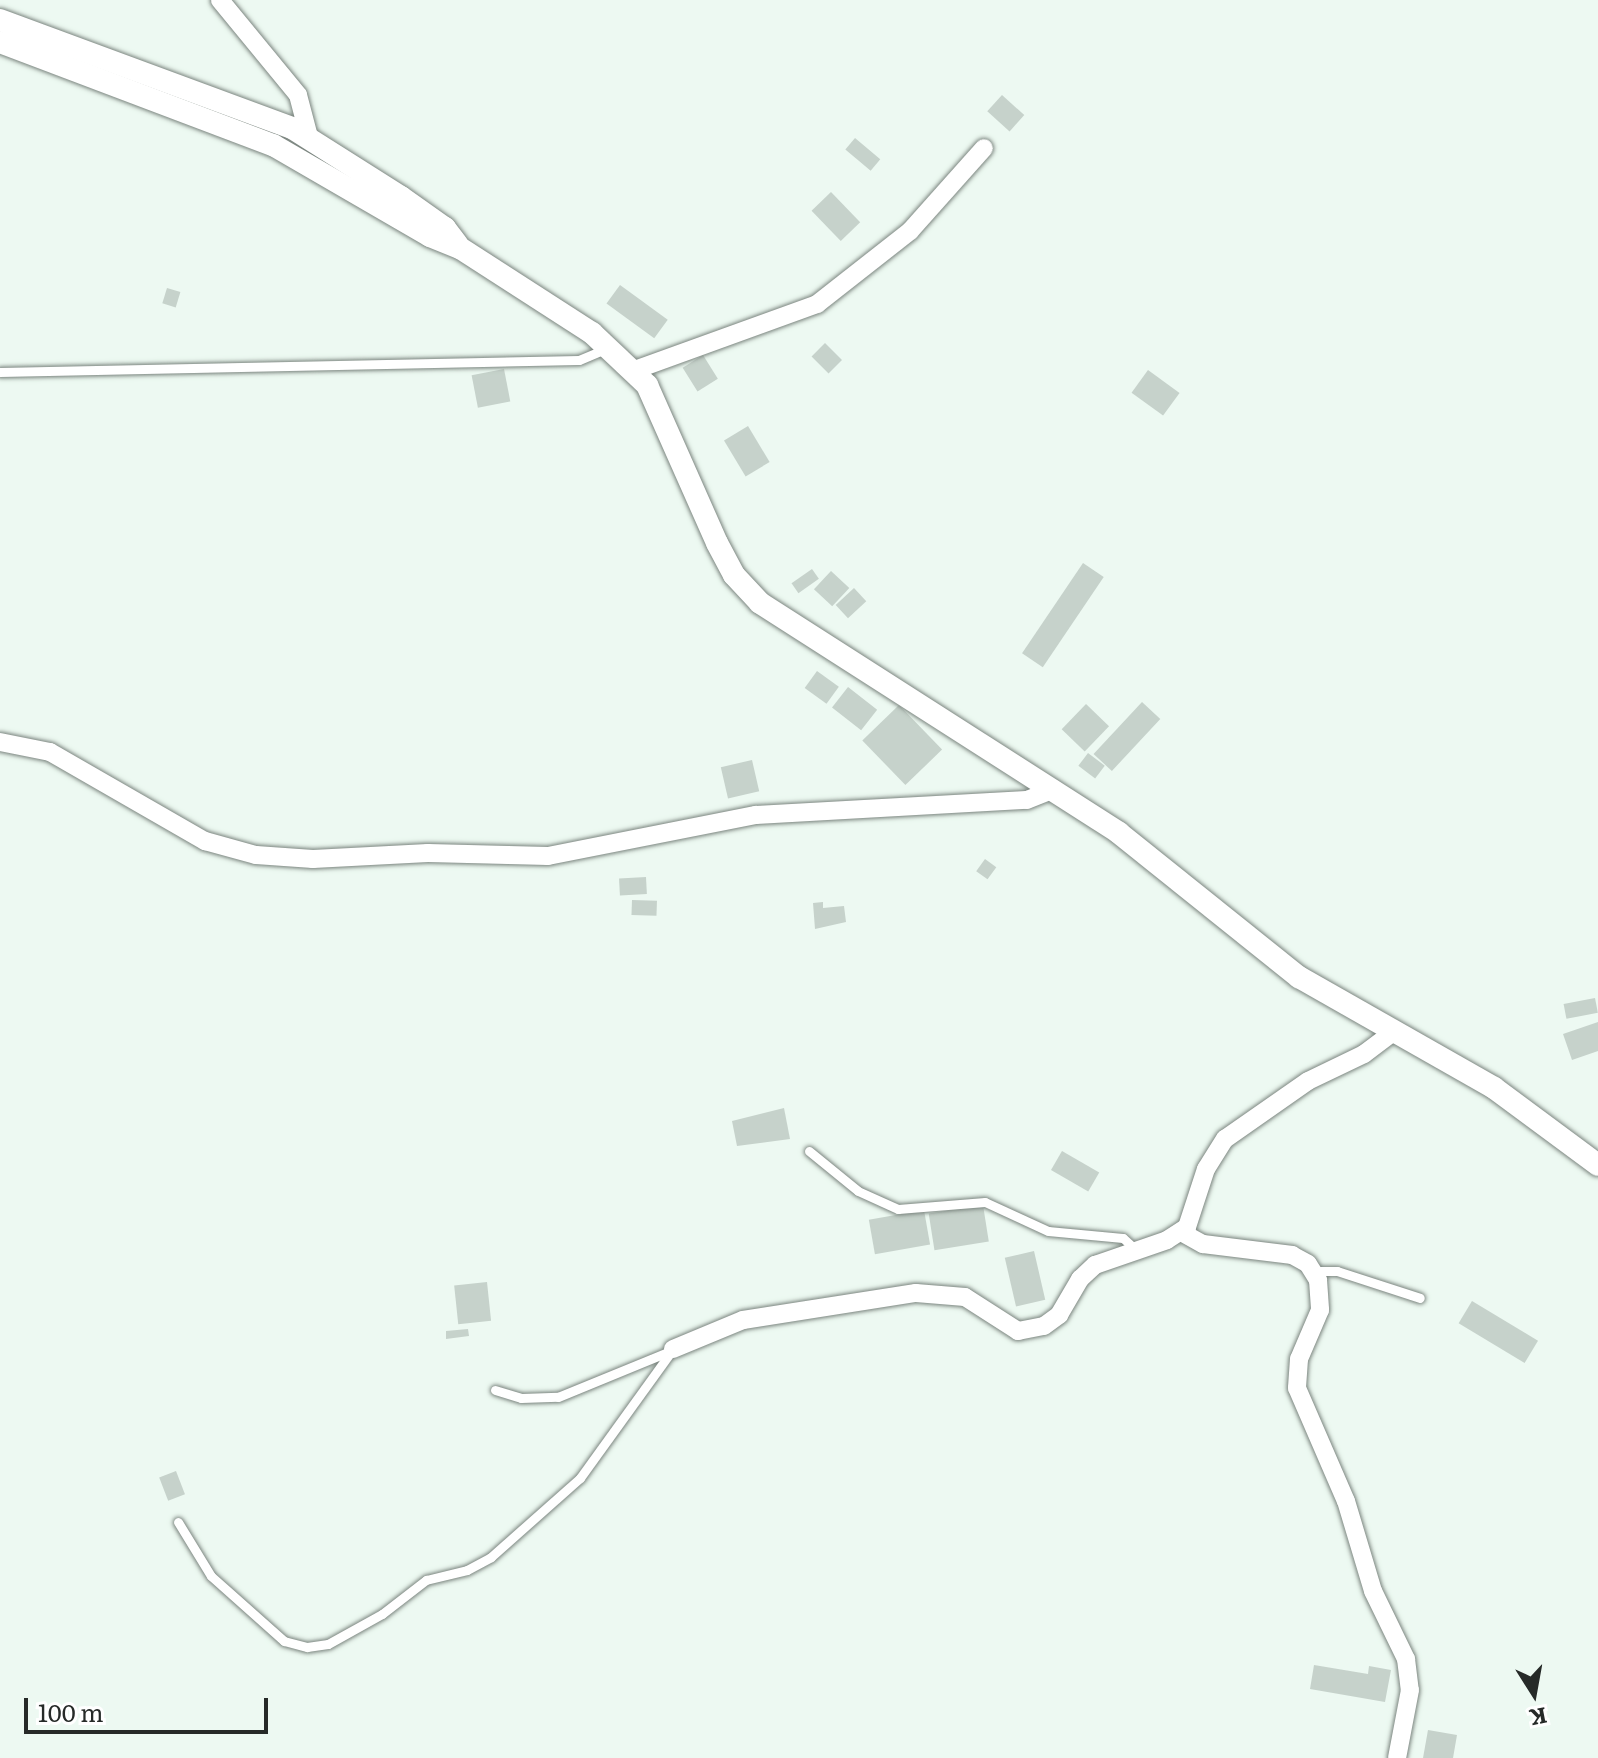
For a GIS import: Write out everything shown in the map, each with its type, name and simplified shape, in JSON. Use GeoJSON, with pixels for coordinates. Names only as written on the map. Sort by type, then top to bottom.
{"type":"FeatureCollection","features":[{"type":"Feature","properties":{"kind":"street"},"geometry":{"type":"LineString","coordinates":[[220,0],[298,95],[309,137]]}},
{"type":"Feature","properties":{"kind":"street"},"geometry":{"type":"LineString","coordinates":[[0,20],[309,137],[445,228],[460,248]]}},
{"type":"Feature","properties":{"kind":"street"},"geometry":{"type":"LineString","coordinates":[[0,42],[273,145],[430,236],[460,248],[610,346],[635,370],[659,406],[717,543],[747,591],[903,698],[1054,789],[1176,876],[1299,977],[1494,1088],[1598,1165]]}},
{"type":"Feature","properties":{"kind":"street"},"geometry":{"type":"LineString","coordinates":[[635,370],[817,304],[910,231],[984,148]]}},
{"type":"Feature","properties":{"kind":"street"},"geometry":{"type":"LineString","coordinates":[[0,742],[50,752],[205,841],[256,855],[313,859],[428,853],[548,856],[756,815],[1027,800],[1054,789]]}},
{"type":"Feature","properties":{"kind":"street"},"geometry":{"type":"LineString","coordinates":[[673,1349],[743,1320],[916,1293],[965,1297],[1010,1329],[1035,1330],[1059,1315],[1087,1272],[1181,1232],[1192,1220],[1211,1158],[1225,1139],[1308,1081],[1364,1054],[1393,1032]]}},
{"type":"Feature","properties":{"kind":"street"},"geometry":{"type":"LineString","coordinates":[[1181,1232],[1203,1244],[1292,1255],[1314,1271],[1320,1310],[1299,1359],[1297,1388],[1346,1501],[1373,1591],[1406,1659],[1410,1690],[1397,1758]]}},
{"type":"Feature","properties":{"kind":"lane"},"geometry":{"type":"LineString","coordinates":[[0,372],[579,360],[610,346]]}},
{"type":"Feature","properties":{"kind":"lane"},"geometry":{"type":"LineString","coordinates":[[809,1151],[858,1191],[898,1209],[985,1202],[1048,1231],[1123,1238],[1135,1249]]}},
{"type":"Feature","properties":{"kind":"lane"},"geometry":{"type":"LineString","coordinates":[[1314,1271],[1337,1271],[1420,1298]]}},
{"type":"Feature","properties":{"kind":"lane"},"geometry":{"type":"LineString","coordinates":[[495,1390],[521,1398],[558,1397],[625,1374],[673,1349]]}},
{"type":"Feature","properties":{"kind":"lane"},"geometry":{"type":"LineString","coordinates":[[178,1522],[211,1576],[284,1641],[307,1647],[328,1644],[367,1624],[426,1580],[467,1570],[491,1557],[580,1478],[673,1349]]}},
{"type":"Feature","properties":{"kind":"building"},"geometry":{"type":"Polygon","coordinates":[[[1002,95],[1024,115],[1010,131],[987,111],[1002,95]]]}},
{"type":"Feature","properties":{"kind":"building"},"geometry":{"type":"Polygon","coordinates":[[[855,138],[880,159],[871,171],[845,149],[855,138]]]}},
{"type":"Feature","properties":{"kind":"building"},"geometry":{"type":"Polygon","coordinates":[[[831,192],[860,222],[841,241],[812,211],[831,192]]]}},
{"type":"Feature","properties":{"kind":"building"},"geometry":{"type":"Polygon","coordinates":[[[620,285],[668,320],[654,338],[606,304],[620,285]]]}},
{"type":"Feature","properties":{"kind":"building"},"geometry":{"type":"Polygon","coordinates":[[[167,288],[180,292],[176,307],[162,303],[167,288]]]}},
{"type":"Feature","properties":{"kind":"building"},"geometry":{"type":"Polygon","coordinates":[[[825,343],[842,360],[829,373],[812,356],[825,343]]]}},
{"type":"Feature","properties":{"kind":"building"},"geometry":{"type":"Polygon","coordinates":[[[703,355],[718,379],[697,391],[683,368],[703,355]]]}},
{"type":"Feature","properties":{"kind":"building"},"geometry":{"type":"Polygon","coordinates":[[[504,369],[510,401],[478,408],[472,375],[504,369]]]}},
{"type":"Feature","properties":{"kind":"building"},"geometry":{"type":"Polygon","coordinates":[[[1148,370],[1180,393],[1163,416],[1132,393],[1148,370]]]}},
{"type":"Feature","properties":{"kind":"building"},"geometry":{"type":"Polygon","coordinates":[[[748,426],[770,462],[746,476],[724,440],[748,426]]]}},
{"type":"Feature","properties":{"kind":"building"},"geometry":{"type":"Polygon","coordinates":[[[1083,563],[1104,577],[1043,667],[1022,653],[1083,563]]]}},
{"type":"Feature","properties":{"kind":"building"},"geometry":{"type":"Polygon","coordinates":[[[812,569],[819,579],[798,593],[792,583],[812,569]]]}},
{"type":"Feature","properties":{"kind":"building"},"geometry":{"type":"Polygon","coordinates":[[[831,571],[849,588],[832,606],[814,589],[831,571]]]}},
{"type":"Feature","properties":{"kind":"building"},"geometry":{"type":"Polygon","coordinates":[[[854,588],[866,601],[848,618],[836,605],[854,588]]]}},
{"type":"Feature","properties":{"kind":"building"},"geometry":{"type":"Polygon","coordinates":[[[817,671],[839,687],[826,704],[805,688],[817,671]]]}},
{"type":"Feature","properties":{"kind":"building"},"geometry":{"type":"Polygon","coordinates":[[[848,687],[877,710],[861,730],[832,707],[848,687]]]}},
{"type":"Feature","properties":{"kind":"building"},"geometry":{"type":"Polygon","coordinates":[[[1142,702],[1160,719],[1112,771],[1094,754],[1142,702]]]}},
{"type":"Feature","properties":{"kind":"building"},"geometry":{"type":"Polygon","coordinates":[[[1086,704],[1109,726],[1085,751],[1062,729],[1086,704]]]}},
{"type":"Feature","properties":{"kind":"building"},"geometry":{"type":"Polygon","coordinates":[[[899,705],[942,750],[905,785],[862,740],[899,705]]]}},
{"type":"Feature","properties":{"kind":"building"},"geometry":{"type":"Polygon","coordinates":[[[1088,753],[1105,766],[1095,778],[1078,766],[1088,753]]]}},
{"type":"Feature","properties":{"kind":"building"},"geometry":{"type":"Polygon","coordinates":[[[752,760],[759,791],[728,798],[721,767],[752,760]]]}},
{"type":"Feature","properties":{"kind":"building"},"geometry":{"type":"Polygon","coordinates":[[[985,859],[996,867],[988,879],[976,871],[985,859]]]}},
{"type":"Feature","properties":{"kind":"building"},"geometry":{"type":"Polygon","coordinates":[[[646,877],[647,894],[620,895],[619,878],[646,877]]]}},
{"type":"Feature","properties":{"kind":"building"},"geometry":{"type":"Polygon","coordinates":[[[632,900],[657,901],[656,916],[631,915],[632,900]]]}},
{"type":"Feature","properties":{"kind":"building"},"geometry":{"type":"Polygon","coordinates":[[[823,902],[823,908],[844,906],[846,922],[815,929],[813,903],[823,902]]]}},
{"type":"Feature","properties":{"kind":"building"},"geometry":{"type":"Polygon","coordinates":[[[1595,998],[1598,1013],[1566,1019],[1564,1004],[1595,998]]]}},
{"type":"Feature","properties":{"kind":"building"},"geometry":{"type":"Polygon","coordinates":[[[1598,1022],[1598,1051],[1572,1060],[1563,1034],[1598,1022]]]}},
{"type":"Feature","properties":{"kind":"building"},"geometry":{"type":"Polygon","coordinates":[[[784,1108],[790,1139],[737,1146],[732,1121],[784,1108]]]}},
{"type":"Feature","properties":{"kind":"building"},"geometry":{"type":"Polygon","coordinates":[[[1062,1151],[1099,1172],[1088,1192],[1051,1170],[1062,1151]]]}},
{"type":"Feature","properties":{"kind":"building"},"geometry":{"type":"Polygon","coordinates":[[[983,1205],[989,1242],[934,1250],[929,1214],[983,1205]]]}},
{"type":"Feature","properties":{"kind":"building"},"geometry":{"type":"Polygon","coordinates":[[[924,1210],[930,1244],[875,1254],[869,1220],[924,1210]]]}},
{"type":"Feature","properties":{"kind":"building"},"geometry":{"type":"Polygon","coordinates":[[[1034,1251],[1045,1300],[1016,1306],[1005,1258],[1034,1251]]]}},
{"type":"Feature","properties":{"kind":"building"},"geometry":{"type":"Polygon","coordinates":[[[487,1282],[491,1321],[458,1324],[454,1285],[487,1282]]]}},
{"type":"Feature","properties":{"kind":"building"},"geometry":{"type":"Polygon","coordinates":[[[1472,1301],[1538,1341],[1525,1363],[1459,1323],[1472,1301]]]}},
{"type":"Feature","properties":{"kind":"building"},"geometry":{"type":"Polygon","coordinates":[[[468,1329],[469,1336],[446,1339],[446,1331],[468,1329]]]}},
{"type":"Feature","properties":{"kind":"building"},"geometry":{"type":"Polygon","coordinates":[[[176,1471],[185,1494],[168,1501],[159,1477],[176,1471]]]}},
{"type":"Feature","properties":{"kind":"building"},"geometry":{"type":"Polygon","coordinates":[[[1314,1665],[1368,1674],[1369,1666],[1391,1670],[1385,1702],[1310,1689],[1314,1665]]]}},
{"type":"Feature","properties":{"kind":"building"},"geometry":{"type":"Polygon","coordinates":[[[1428,1730],[1457,1735],[1453,1758],[1423,1758],[1428,1730]]]}}]}
